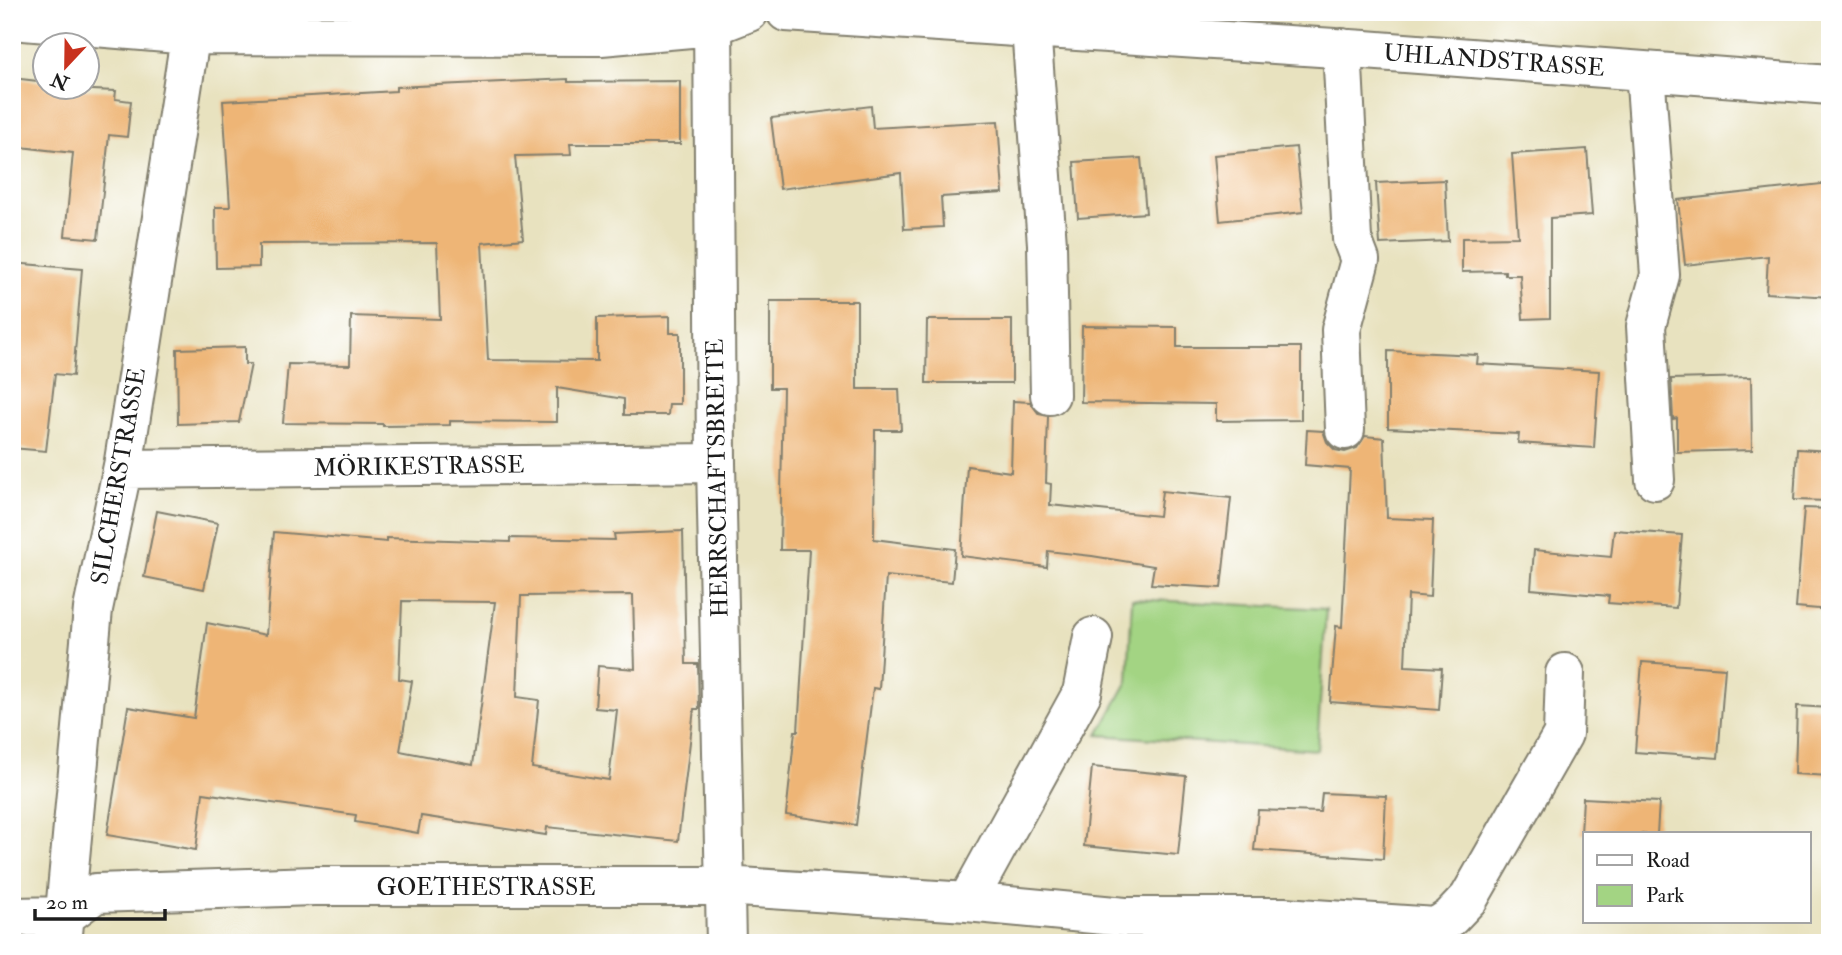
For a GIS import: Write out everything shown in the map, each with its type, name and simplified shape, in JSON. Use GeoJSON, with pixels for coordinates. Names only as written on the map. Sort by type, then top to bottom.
{"type":"FeatureCollection","features":[{"type":"Feature","properties":{"kind":"street"},"geometry":{"type":"LineString","coordinates":[[12,20],[601,36],[749,12]]}},
{"type":"Feature","properties":{"kind":"street","name":"UHLANDSTRASSE"},"geometry":{"type":"LineString","coordinates":[[786,12],[1342,48],[1830,85]]}},
{"type":"Feature","properties":{"kind":"street","name":"HERRSCHAFTSBREITE"},"geometry":{"type":"LineString","coordinates":[[713,19],[716,463],[726,943]]}},
{"type":"Feature","properties":{"kind":"street","name":"SILCHERSTRASSE"},"geometry":{"type":"LineString","coordinates":[[64,929],[93,609],[122,469],[192,24]]}},
{"type":"Feature","properties":{"kind":"street"},"geometry":{"type":"LineString","coordinates":[[1031,28],[1047,244],[1050,395]]}},
{"type":"Feature","properties":{"kind":"street"},"geometry":{"type":"LineString","coordinates":[[1342,48],[1352,239],[1360,260],[1341,330],[1345,430]]}},
{"type":"Feature","properties":{"kind":"street"},"geometry":{"type":"LineString","coordinates":[[1646,71],[1660,275],[1646,326],[1655,480]]}},
{"type":"Feature","properties":{"kind":"street","name":"MÖRIKESTRASSE"},"geometry":{"type":"LineString","coordinates":[[122,469],[716,463]]}},
{"type":"Feature","properties":{"kind":"street"},"geometry":{"type":"LineString","coordinates":[[967,902],[1082,693],[1093,637]]}},
{"type":"Feature","properties":{"kind":"street","name":"GOETHESTRASSE"},"geometry":{"type":"LineString","coordinates":[[64,929],[96,893],[314,886],[725,886],[967,902],[1125,917],[1284,917],[1436,927],[1451,917],[1469,898],[1563,734],[1565,673]]}},
{"type":"Feature","properties":{"kind":"street"},"geometry":{"type":"LineString","coordinates":[[12,917],[64,929]]}},
{"type":"Feature","properties":{"kind":"green space"},"geometry":{"type":"Polygon","coordinates":[[[1132,599],[1326,609],[1317,750],[1098,735],[1128,681],[1132,599]]]}},
{"type":"Feature","properties":{"kind":"building"},"geometry":{"type":"Polygon","coordinates":[[[12,78],[32,80],[32,102],[102,102],[102,90],[116,91],[115,99],[131,101],[127,137],[109,135],[98,239],[65,236],[73,153],[12,146],[12,78]]]}},
{"type":"Feature","properties":{"kind":"building"},"geometry":{"type":"Polygon","coordinates":[[[568,79],[568,82],[680,81],[680,144],[570,144],[571,155],[515,156],[523,239],[482,243],[488,360],[597,361],[597,318],[670,316],[670,333],[680,333],[680,404],[669,404],[668,415],[624,415],[624,399],[557,388],[557,422],[450,421],[450,425],[383,426],[283,423],[288,364],[350,365],[351,316],[440,319],[437,243],[259,244],[259,267],[216,268],[215,207],[230,207],[223,101],[396,91],[396,87],[568,79]]]}},
{"type":"Feature","properties":{"kind":"building"},"geometry":{"type":"Polygon","coordinates":[[[871,106],[873,128],[998,121],[1003,193],[941,197],[943,227],[904,229],[901,173],[780,189],[771,118],[871,106]]]}},
{"type":"Feature","properties":{"kind":"building"},"geometry":{"type":"Polygon","coordinates":[[[1296,147],[1303,212],[1220,221],[1214,155],[1296,147]]]}},
{"type":"Feature","properties":{"kind":"building"},"geometry":{"type":"Polygon","coordinates":[[[1587,149],[1592,215],[1550,218],[1550,318],[1523,319],[1520,275],[1505,275],[1505,271],[1462,272],[1462,238],[1518,237],[1512,154],[1587,149]]]}},
{"type":"Feature","properties":{"kind":"building"},"geometry":{"type":"Polygon","coordinates":[[[1141,158],[1146,213],[1078,218],[1074,162],[1141,158]]]}},
{"type":"Feature","properties":{"kind":"building"},"geometry":{"type":"Polygon","coordinates":[[[1445,180],[1448,241],[1380,244],[1376,183],[1445,180]]]}},
{"type":"Feature","properties":{"kind":"building"},"geometry":{"type":"Polygon","coordinates":[[[1830,183],[1830,297],[1766,293],[1768,256],[1685,265],[1678,200],[1830,183]]]}},
{"type":"Feature","properties":{"kind":"building"},"geometry":{"type":"Polygon","coordinates":[[[12,263],[82,269],[73,376],[55,374],[46,451],[12,448],[12,263]]]}},
{"type":"Feature","properties":{"kind":"building"},"geometry":{"type":"Polygon","coordinates":[[[770,301],[857,301],[857,389],[899,389],[901,430],[875,430],[874,539],[955,549],[952,582],[886,576],[879,689],[873,688],[856,825],[786,815],[795,731],[798,731],[809,550],[780,550],[783,388],[770,388],[770,301]]]}},
{"type":"Feature","properties":{"kind":"building"},"geometry":{"type":"Polygon","coordinates":[[[927,320],[1012,320],[1012,383],[926,383],[927,320]]]}},
{"type":"Feature","properties":{"kind":"building"},"geometry":{"type":"Polygon","coordinates":[[[1082,326],[1177,327],[1177,347],[1301,347],[1301,420],[1216,421],[1216,404],[1081,402],[1082,326]]]}},
{"type":"Feature","properties":{"kind":"building"},"geometry":{"type":"Polygon","coordinates":[[[245,347],[245,364],[251,364],[239,422],[178,424],[177,349],[245,347]]]}},
{"type":"Feature","properties":{"kind":"building"},"geometry":{"type":"Polygon","coordinates":[[[1388,351],[1478,355],[1477,364],[1599,371],[1594,448],[1518,443],[1519,434],[1388,428],[1388,351]]]}},
{"type":"Feature","properties":{"kind":"building"},"geometry":{"type":"Polygon","coordinates":[[[1751,377],[1752,450],[1677,452],[1677,418],[1673,419],[1671,379],[1751,377]]]}},
{"type":"Feature","properties":{"kind":"building"},"geometry":{"type":"Polygon","coordinates":[[[1013,401],[1030,402],[1039,414],[1048,416],[1046,483],[1051,484],[1050,505],[1159,516],[1162,491],[1231,498],[1221,588],[1151,584],[1154,566],[1092,556],[1048,551],[1047,567],[961,556],[967,466],[1011,472],[1013,401]]]}},
{"type":"Feature","properties":{"kind":"building"},"geometry":{"type":"Polygon","coordinates":[[[1307,430],[1323,431],[1327,442],[1335,450],[1345,452],[1357,448],[1365,436],[1384,438],[1387,518],[1433,520],[1430,597],[1408,595],[1405,666],[1442,668],[1439,710],[1330,702],[1336,626],[1342,627],[1350,469],[1305,465],[1307,430]]]}},
{"type":"Feature","properties":{"kind":"building"},"geometry":{"type":"Polygon","coordinates":[[[1797,449],[1830,451],[1830,501],[1794,500],[1797,449]]]}},
{"type":"Feature","properties":{"kind":"building"},"geometry":{"type":"Polygon","coordinates":[[[1804,508],[1830,509],[1830,610],[1796,607],[1804,508]]]}},
{"type":"Feature","properties":{"kind":"building"},"geometry":{"type":"Polygon","coordinates":[[[157,511],[218,523],[204,589],[144,577],[157,511]]]}},
{"type":"Feature","properties":{"kind":"building"},"geometry":{"type":"Polygon","coordinates":[[[1614,530],[1682,535],[1676,608],[1608,603],[1609,596],[1531,589],[1534,550],[1611,557],[1614,530]]]}},
{"type":"Feature","properties":{"kind":"building"},"geometry":{"type":"Polygon","coordinates":[[[683,531],[686,664],[698,664],[699,709],[694,709],[678,841],[547,827],[546,835],[421,816],[418,833],[355,822],[356,815],[203,793],[196,850],[107,835],[128,707],[194,718],[207,623],[266,635],[274,532],[387,542],[387,538],[510,542],[510,538],[615,540],[614,534],[683,531]],[[633,595],[521,596],[517,697],[539,700],[532,768],[609,780],[617,710],[595,708],[598,666],[635,669],[633,595]],[[402,601],[399,679],[412,681],[400,751],[473,765],[495,602],[402,601]]]}},
{"type":"Feature","properties":{"kind":"building"},"geometry":{"type":"Polygon","coordinates":[[[1642,662],[1725,668],[1718,758],[1635,752],[1642,662]]]}},
{"type":"Feature","properties":{"kind":"building"},"geometry":{"type":"Polygon","coordinates":[[[1797,706],[1830,708],[1830,776],[1795,774],[1797,706]]]}},
{"type":"Feature","properties":{"kind":"building"},"geometry":{"type":"Polygon","coordinates":[[[1092,767],[1186,776],[1178,855],[1084,846],[1092,767]]]}},
{"type":"Feature","properties":{"kind":"building"},"geometry":{"type":"Polygon","coordinates":[[[1322,793],[1386,796],[1383,859],[1254,850],[1258,810],[1320,812],[1322,793]]]}},
{"type":"Feature","properties":{"kind":"building"},"geometry":{"type":"Polygon","coordinates":[[[1583,798],[1659,802],[1657,832],[1581,834],[1583,798]]]}}]}
